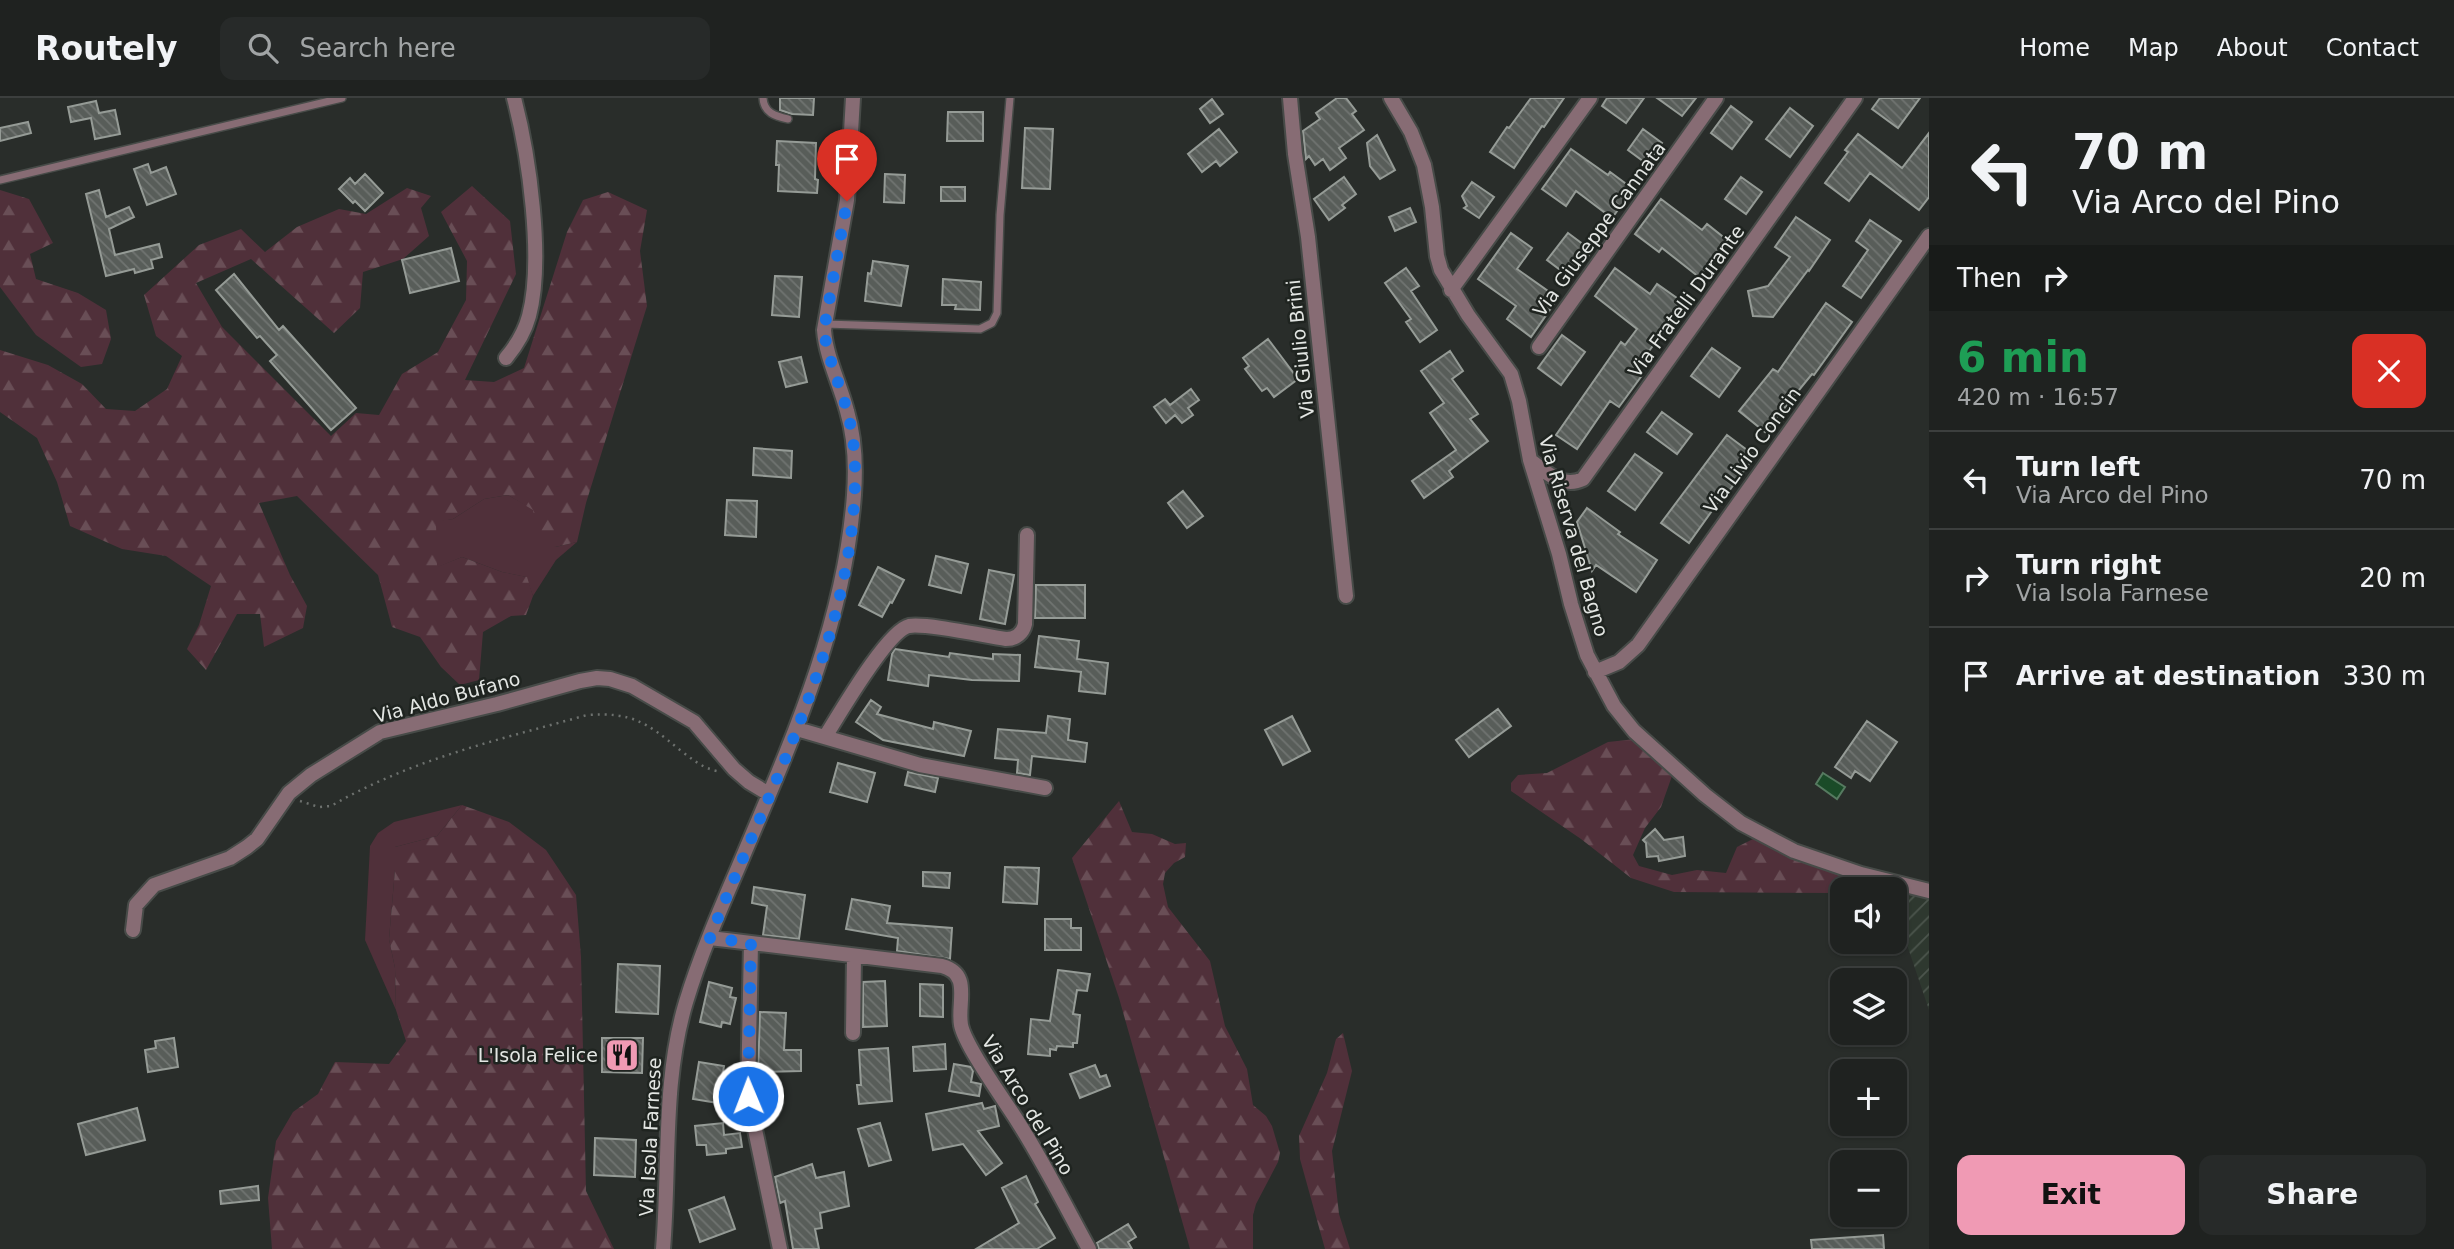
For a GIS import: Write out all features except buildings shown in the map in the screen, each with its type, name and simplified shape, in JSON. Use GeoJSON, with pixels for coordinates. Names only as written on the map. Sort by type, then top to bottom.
{"type":"FeatureCollection","features":[{"type":"Feature","properties":{"kind":"street"},"geometry":{"type":"LineString","coordinates":[[506,358],[527,323],[535,278],[528,176],[514,98]]}},
{"type":"Feature","properties":{"kind":"street","name":"Via Isola Farnese"},"geometry":{"type":"LineString","coordinates":[[663,1249],[669,1098],[674,1050],[687,999],[797,729],[838,600],[848,549],[855,467],[851,428],[826,343],[825,324],[847,201],[853,98]]}},
{"type":"Feature","properties":{"kind":"street","name":"Via Giulio Brini"},"geometry":{"type":"LineString","coordinates":[[1290,98],[1294,154],[1308,237],[1346,596]]}},
{"type":"Feature","properties":{"kind":"street","name":"Via Riserva del Bagno"},"geometry":{"type":"LineString","coordinates":[[1391,98],[1411,132],[1424,165],[1437,256],[1451,290],[1511,374],[1530,460],[1559,554],[1571,604],[1595,672],[1614,706],[1634,731],[1705,795],[1741,823],[1794,851],[1861,874],[1929,891]]}},
{"type":"Feature","properties":{"kind":"street"},"geometry":{"type":"LineString","coordinates":[[1451,290],[1590,98]]}},
{"type":"Feature","properties":{"kind":"street","name":"Via Giuseppe Cannata"},"geometry":{"type":"LineString","coordinates":[[1539,347],[1716,98]]}},
{"type":"Feature","properties":{"kind":"street","name":"Via Fratelli Durante"},"geometry":{"type":"LineString","coordinates":[[1530,460],[1562,481],[1574,482],[1583,479],[1856,98]]}},
{"type":"Feature","properties":{"kind":"street","name":"Via Livio Concin"},"geometry":{"type":"LineString","coordinates":[[1595,672],[1619,662],[1638,645],[1929,236]]}},
{"type":"Feature","properties":{"kind":"street"},"geometry":{"type":"LineString","coordinates":[[825,737],[887,642],[902,629],[917,626],[1006,639],[1019,634],[1025,624],[1027,536]]}},
{"type":"Feature","properties":{"kind":"street","name":"Via Aldo Bufano"},"geometry":{"type":"LineString","coordinates":[[133,930],[136,905],[154,885],[230,858],[247,848],[257,839],[289,793],[311,775],[380,732],[597,678],[632,686],[694,722],[734,769],[769,794]]}},
{"type":"Feature","properties":{"kind":"street"},"geometry":{"type":"LineString","coordinates":[[797,729],[920,765],[1045,788]]}},
{"type":"Feature","properties":{"kind":"street","name":"Via Arco del Pino"},"geometry":{"type":"LineString","coordinates":[[710,938],[942,966],[951,970],[962,984],[960,1014],[964,1035],[1028,1138],[1089,1249]]}},
{"type":"Feature","properties":{"kind":"street"},"geometry":{"type":"LineString","coordinates":[[751,943],[748,1096],[780,1249]]}},
{"type":"Feature","properties":{"kind":"street"},"geometry":{"type":"LineString","coordinates":[[853,1033],[854,956]]}},
{"type":"Feature","properties":{"kind":"lane"},"geometry":{"type":"LineString","coordinates":[[0,180],[342,98]]}},
{"type":"Feature","properties":{"kind":"lane"},"geometry":{"type":"LineString","coordinates":[[763,98],[765,108],[769,112],[788,119]]}},
{"type":"Feature","properties":{"kind":"lane"},"geometry":{"type":"LineString","coordinates":[[825,324],[980,329],[992,323],[997,313],[1000,215],[1010,98]]}},
{"type":"Feature","properties":{"kind":"path"},"geometry":{"type":"LineString","coordinates":[[289,793],[303,803],[331,806],[399,771],[447,754],[587,715],[625,716],[649,724],[700,765],[716,772],[734,769]]}},
{"type":"Feature","properties":{"kind":"shaded area"},"geometry":{"type":"Polygon","coordinates":[[[1823,773],[1845,787],[1837,799],[1816,784],[1823,773]]]}},
{"type":"Feature","properties":{"kind":"shaded area"},"geometry":{"type":"Polygon","coordinates":[[[1911,893],[1929,899],[1929,1010],[1907,945],[1907,901],[1911,893]]]}},
{"type":"Feature","properties":{"kind":"green space"},"geometry":{"type":"Polygon","coordinates":[[[472,186],[510,221],[516,274],[465,380],[494,382],[524,368],[567,232],[583,200],[608,192],[647,210],[640,251],[647,306],[586,503],[577,542],[555,547],[538,541],[533,510],[508,495],[484,499],[453,519],[436,522],[437,567],[462,557],[502,572],[527,577],[533,596],[526,615],[511,616],[483,632],[479,680],[460,685],[441,667],[420,637],[392,627],[378,575],[297,496],[259,503],[290,575],[307,606],[303,628],[264,647],[260,614],[237,614],[206,670],[187,649],[199,625],[211,586],[166,556],[122,549],[70,526],[57,482],[37,438],[0,412],[0,350],[48,365],[82,384],[106,409],[135,411],[167,389],[182,356],[156,336],[144,295],[199,245],[241,229],[265,252],[297,227],[339,209],[366,214],[407,188],[431,196],[421,208],[429,236],[403,259],[363,272],[360,308],[334,333],[251,259],[196,283],[222,327],[331,436],[356,413],[379,415],[402,374],[438,352],[466,300],[467,261],[441,212],[472,186]]]}},
{"type":"Feature","properties":{"kind":"green space"},"geometry":{"type":"Polygon","coordinates":[[[0,190],[29,199],[53,243],[30,254],[36,279],[78,293],[106,310],[111,339],[102,364],[81,367],[36,335],[0,287],[0,190]]]}},
{"type":"Feature","properties":{"kind":"green space"},"geometry":{"type":"Polygon","coordinates":[[[508,495],[533,509],[555,547],[577,542],[556,560],[533,596],[526,577],[502,572],[462,557],[436,568],[435,521],[453,519],[484,499],[508,495]]]}},
{"type":"Feature","properties":{"kind":"green space"},"geometry":{"type":"Polygon","coordinates":[[[1636,739],[1672,776],[1661,807],[1645,828],[1633,855],[1639,866],[1672,875],[1697,870],[1726,873],[1737,847],[1753,839],[1837,870],[1842,877],[1830,877],[1830,893],[1674,892],[1631,878],[1581,839],[1511,791],[1511,783],[1518,775],[1547,773],[1608,742],[1636,739]]]}},
{"type":"Feature","properties":{"kind":"green space"},"geometry":{"type":"Polygon","coordinates":[[[1119,801],[1132,832],[1152,834],[1175,844],[1186,843],[1185,857],[1174,863],[1165,873],[1163,884],[1168,907],[1210,961],[1225,1026],[1247,1069],[1253,1105],[1266,1116],[1272,1126],[1280,1153],[1256,1204],[1253,1215],[1253,1249],[1190,1249],[1119,998],[1072,858],[1119,801]]]}},
{"type":"Feature","properties":{"kind":"green space"},"geometry":{"type":"Polygon","coordinates":[[[462,805],[437,836],[395,847],[389,939],[395,968],[396,1010],[365,940],[370,846],[378,833],[394,822],[462,805]]]}},
{"type":"Feature","properties":{"kind":"green space"},"geometry":{"type":"Polygon","coordinates":[[[462,805],[509,822],[546,850],[576,895],[581,957],[586,1191],[614,1249],[272,1249],[268,1198],[276,1141],[293,1112],[318,1094],[335,1062],[389,1064],[406,1041],[396,1010],[395,968],[389,939],[395,847],[437,836],[462,805]]]}},
{"type":"Feature","properties":{"kind":"green space"},"geometry":{"type":"Polygon","coordinates":[[[1343,1033],[1352,1071],[1332,1151],[1339,1214],[1350,1249],[1325,1249],[1300,1159],[1299,1136],[1327,1073],[1336,1039],[1343,1033]]]}},
{"type":"Feature","properties":{"kind":"place","name":"L'Isola Felice"},"geometry":{"type":"Point","coordinates":[622,1055]}},
{"type":"Feature","properties":{"kind":"route"},"geometry":{"type":"LineString","coordinates":[[748,1096],[751,943],[710,938],[797,729],[833,618],[845,565],[854,496],[853,445],[848,411],[824,330],[847,201]]}}]}
